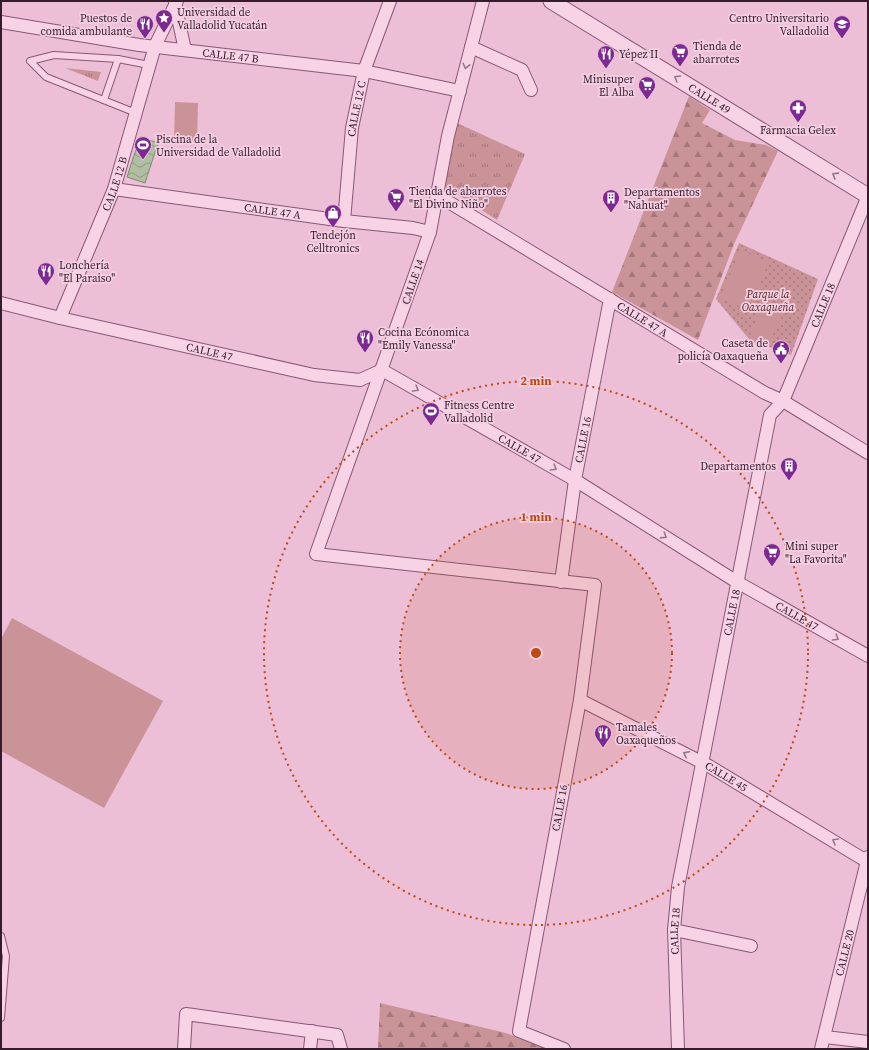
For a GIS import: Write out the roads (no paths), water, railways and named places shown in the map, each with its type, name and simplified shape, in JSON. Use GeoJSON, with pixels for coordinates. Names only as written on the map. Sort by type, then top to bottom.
{"type":"FeatureCollection","features":[{"type":"Feature","properties":{"kind":"street","name":"CALLE 12 C"},"geometry":{"type":"LineString","coordinates":[[344,221],[352,128],[364,71],[390,1]]}},
{"type":"Feature","properties":{"kind":"street","name":"CALLE 14"},"geometry":{"type":"LineString","coordinates":[[482,1],[448,136],[438,196],[430,232],[316,554],[561,582]]}},
{"type":"Feature","properties":{"kind":"street","name":"CALLE 49"},"geometry":{"type":"LineString","coordinates":[[551,1],[868,196]]}},
{"type":"Feature","properties":{"kind":"street"},"geometry":{"type":"LineString","coordinates":[[176,2],[185,50]]}},
{"type":"Feature","properties":{"kind":"street","name":"CALLE 12 B"},"geometry":{"type":"LineString","coordinates":[[60,318],[114,189],[155,46],[176,2]]}},
{"type":"Feature","properties":{"kind":"street","name":"CALLE 47 B"},"geometry":{"type":"LineString","coordinates":[[1,22],[139,45],[364,71],[460,91]]}},
{"type":"Feature","properties":{"kind":"street"},"geometry":{"type":"LineString","coordinates":[[471,47],[522,70],[531,90]]}},
{"type":"Feature","properties":{"kind":"street","name":"CALLE 47 A"},"geometry":{"type":"LineString","coordinates":[[114,189],[344,221],[413,228],[430,232]]}},
{"type":"Feature","properties":{"kind":"street","name":"CALLE 47 A"},"geometry":{"type":"LineString","coordinates":[[438,196],[765,393],[783,401],[868,453]]}},
{"type":"Feature","properties":{"kind":"street","name":"CALLE 18"},"geometry":{"type":"LineString","coordinates":[[678,1049],[674,930],[678,887],[770,415],[783,401],[868,196]]}},
{"type":"Feature","properties":{"kind":"street","name":"CALLE 16"},"geometry":{"type":"LineString","coordinates":[[564,1049],[519,1031],[580,700],[595,585],[561,582],[576,480],[610,299]]}},
{"type":"Feature","properties":{"kind":"street","name":"CALLE 47"},"geometry":{"type":"LineString","coordinates":[[1,303],[60,318],[314,375],[378,382]]}},
{"type":"Feature","properties":{"kind":"street"},"geometry":{"type":"LineString","coordinates":[[360,380],[382,370]]}},
{"type":"Feature","properties":{"kind":"street","name":"CALLE 47"},"geometry":{"type":"LineString","coordinates":[[382,370],[576,480],[737,582],[868,656]]}},
{"type":"Feature","properties":{"kind":"street","name":"CALLE 45"},"geometry":{"type":"LineString","coordinates":[[580,700],[703,763],[868,860]]}},
{"type":"Feature","properties":{"kind":"street","name":"CALLE 20"},"geometry":{"type":"LineString","coordinates":[[821,1049],[868,860]]}},
{"type":"Feature","properties":{"kind":"street"},"geometry":{"type":"LineString","coordinates":[[674,930],[751,946]]}},
{"type":"Feature","properties":{"kind":"street"},"geometry":{"type":"LineString","coordinates":[[184,1049],[186,1014],[337,1035],[341,1049]]}},
{"type":"Feature","properties":{"kind":"street"},"geometry":{"type":"LineString","coordinates":[[310,1049],[312,1031]]}},
{"type":"Feature","properties":{"kind":"street"},"geometry":{"type":"LineString","coordinates":[[825,1037],[868,1042]]}},
{"type":"Feature","properties":{"kind":"lane"},"geometry":{"type":"LineString","coordinates":[[136,113],[46,77],[30,61],[54,55],[118,59],[149,65]]}},
{"type":"Feature","properties":{"kind":"lane"},"geometry":{"type":"LineString","coordinates":[[104,100],[118,59]]}},
{"type":"Feature","properties":{"kind":"lane"},"geometry":{"type":"LineString","coordinates":[[1,936],[6,956],[1,1018]]}},
{"type":"Feature","properties":{"kind":"water","name":"Piscina de la Universidad de Valladolid"},"geometry":{"type":"Polygon","coordinates":[[[140,137],[158,143],[145,183],[127,177],[140,137]]]}},
{"type":"Feature","properties":{"kind":"place","name":"Universidad de Valladolid Yucatán"},"geometry":{"type":"Point","coordinates":[164,33]}},
{"type":"Feature","properties":{"kind":"place","name":"Puestos de comida ambulante"},"geometry":{"type":"Point","coordinates":[145,39]}},
{"type":"Feature","properties":{"kind":"place","name":"Centro Universitario Valladolid"},"geometry":{"type":"Point","coordinates":[842,39]}},
{"type":"Feature","properties":{"kind":"place","name":"Tienda de abarrotes"},"geometry":{"type":"Point","coordinates":[680,67]}},
{"type":"Feature","properties":{"kind":"place","name":"Yépez II"},"geometry":{"type":"Point","coordinates":[606,69]}},
{"type":"Feature","properties":{"kind":"place","name":"Minisuper El Alba"},"geometry":{"type":"Point","coordinates":[647,100]}},
{"type":"Feature","properties":{"kind":"place","name":"Farmacia Gelex"},"geometry":{"type":"Point","coordinates":[798,123]}},
{"type":"Feature","properties":{"kind":"place","name":"Piscina de la Universidad de Valladolid"},"geometry":{"type":"Point","coordinates":[143,160]}},
{"type":"Feature","properties":{"kind":"place","name":"Tienda de abarrotes \"El Divino Niño\""},"geometry":{"type":"Point","coordinates":[396,212]}},
{"type":"Feature","properties":{"kind":"place","name":"Departamentos \"Nahuat\""},"geometry":{"type":"Point","coordinates":[611,213]}},
{"type":"Feature","properties":{"kind":"place","name":"Tendejón Celltronics"},"geometry":{"type":"Point","coordinates":[333,228]}},
{"type":"Feature","properties":{"kind":"place","name":"Lonchería \"El Paraiso\""},"geometry":{"type":"Point","coordinates":[46,286]}},
{"type":"Feature","properties":{"kind":"place","name":"Cocina Ecónomica \"Emily Vanessa\""},"geometry":{"type":"Point","coordinates":[365,353]}},
{"type":"Feature","properties":{"kind":"place","name":"Caseta de policía Oaxaqueña"},"geometry":{"type":"Point","coordinates":[781,364]}},
{"type":"Feature","properties":{"kind":"place","name":"Fitness Centre Valladolid"},"geometry":{"type":"Point","coordinates":[431,426]}},
{"type":"Feature","properties":{"kind":"place","name":"Departamentos"},"geometry":{"type":"Point","coordinates":[789,481]}},
{"type":"Feature","properties":{"kind":"place","name":"Mini super \"La Favorita\""},"geometry":{"type":"Point","coordinates":[772,567]}},
{"type":"Feature","properties":{"kind":"place","name":"Tamales Oaxaqueños"},"geometry":{"type":"Point","coordinates":[603,748]}},
{"type":"Feature","properties":{"kind":"park label","name":"Parque la Oaxaqueña"},"geometry":{"type":"Point","coordinates":[768,300]}}]}
